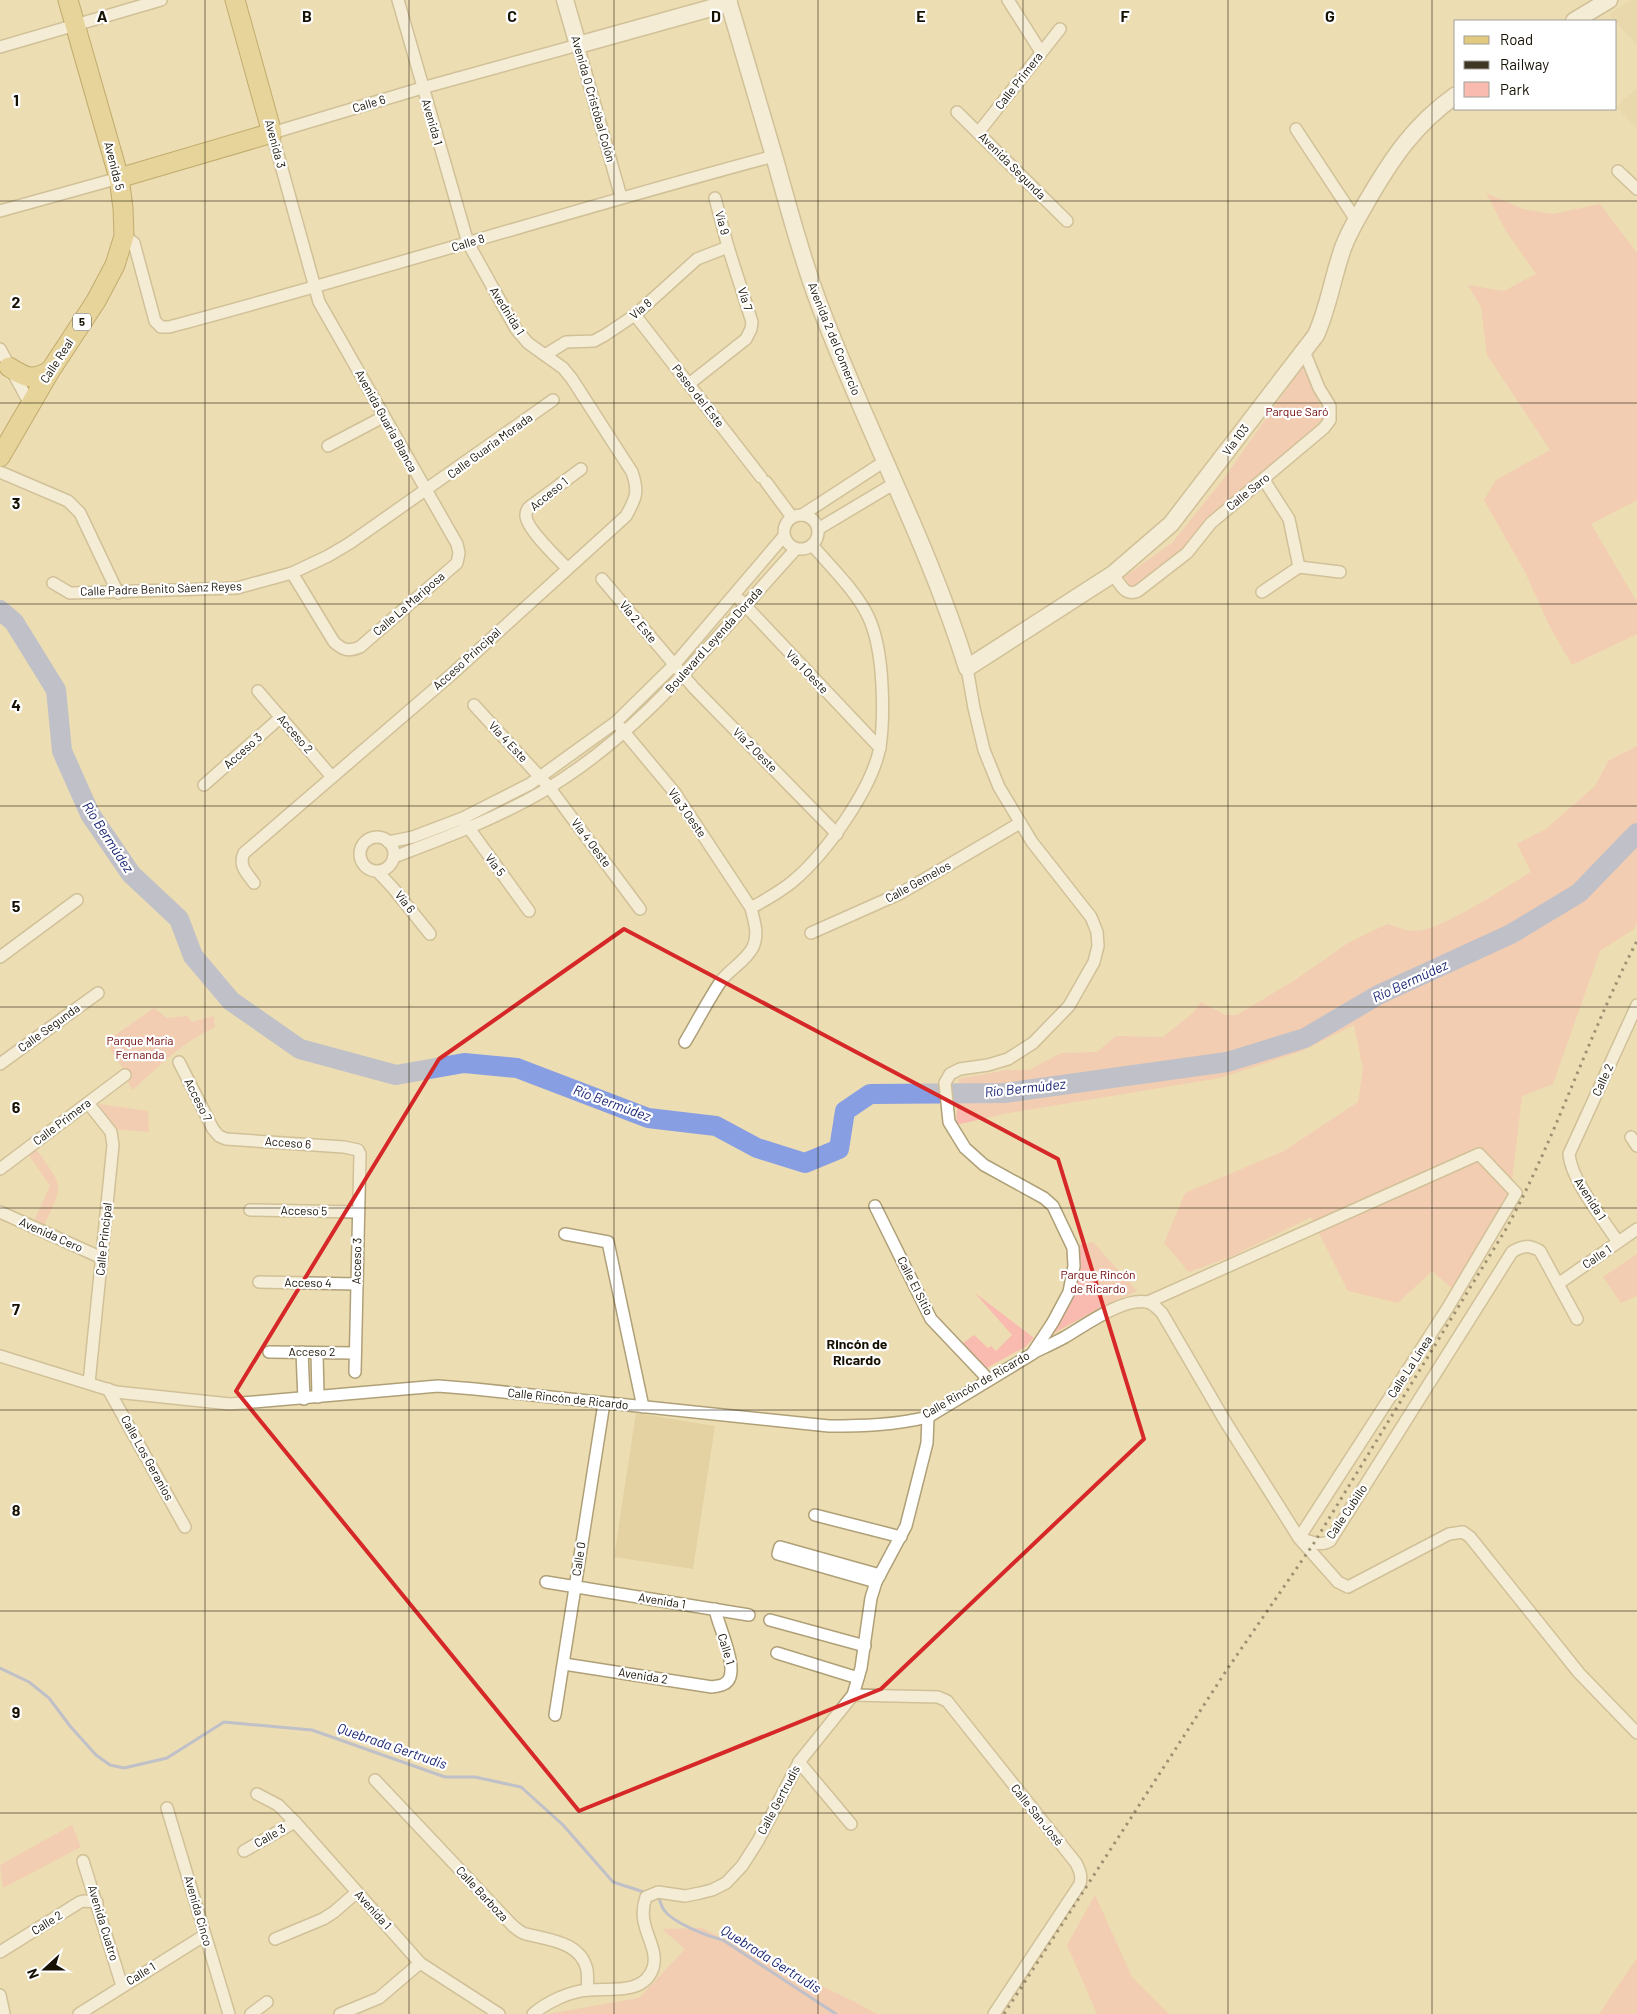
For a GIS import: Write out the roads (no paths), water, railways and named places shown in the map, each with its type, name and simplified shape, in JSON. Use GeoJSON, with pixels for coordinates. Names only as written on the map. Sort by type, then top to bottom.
{"type":"FeatureCollection","features":[{"type":"Feature","properties":{"kind":"main road","name":"Avenida 5"},"geometry":{"type":"LineString","coordinates":[[68,0],[119,178],[124,236]]}},
{"type":"Feature","properties":{"kind":"main road","name":"Avenida 3"},"geometry":{"type":"LineString","coordinates":[[235,0],[272,133]]}},
{"type":"Feature","properties":{"kind":"main road","name":"Avenida 0 Cristóbal Colón"},"geometry":{"type":"LineString","coordinates":[[565,0],[578,44]]}},
{"type":"Feature","properties":{"kind":"main road"},"geometry":{"type":"LineString","coordinates":[[1576,20],[1609,0]]}},
{"type":"Feature","properties":{"kind":"main road","name":"Calle 6"},"geometry":{"type":"LineString","coordinates":[[578,44],[732,1]]}},
{"type":"Feature","properties":{"kind":"main road","name":"Avenida 2 del Comercio"},"geometry":{"type":"LineString","coordinates":[[732,1],[801,252],[818,301],[937,582],[967,668]]}},
{"type":"Feature","properties":{"kind":"main road","name":"Vía 103"},"geometry":{"type":"LineString","coordinates":[[967,668],[1113,574],[1170,524],[1316,335],[1325,315],[1341,254],[1356,220],[1392,159],[1427,117],[1454,97]]}},
{"type":"Feature","properties":{"kind":"main road","name":"Calle 6"},"geometry":{"type":"LineString","coordinates":[[119,178],[272,133]]}},
{"type":"Feature","properties":{"kind":"main road","name":"Calle Real"},"geometry":{"type":"LineString","coordinates":[[0,457],[50,371],[96,301],[115,265],[124,236]]}},
{"type":"Feature","properties":{"kind":"main road"},"geometry":{"type":"LineString","coordinates":[[9,367],[24,377],[30,378],[38,377],[50,371]]}},
{"type":"Feature","properties":{"kind":"street"},"geometry":{"type":"LineString","coordinates":[[0,47],[162,0]]}},
{"type":"Feature","properties":{"kind":"street","name":"Avenida 1"},"geometry":{"type":"LineString","coordinates":[[398,0],[468,243]]}},
{"type":"Feature","properties":{"kind":"street"},"geometry":{"type":"LineString","coordinates":[[1008,0],[1041,52]]}},
{"type":"Feature","properties":{"kind":"street","name":"Calle Primera"},"geometry":{"type":"LineString","coordinates":[[978,133],[1060,29]]}},
{"type":"Feature","properties":{"kind":"street","name":"Calle 6"},"geometry":{"type":"LineString","coordinates":[[272,133],[578,44]]}},
{"type":"Feature","properties":{"kind":"street","name":"Avenida 0 Cristóbal Colón"},"geometry":{"type":"LineString","coordinates":[[578,44],[621,197]]}},
{"type":"Feature","properties":{"kind":"street","name":"Avenida Segunda"},"geometry":{"type":"LineString","coordinates":[[957,112],[1067,221]]}},
{"type":"Feature","properties":{"kind":"street"},"geometry":{"type":"LineString","coordinates":[[1296,129],[1356,220]]}},
{"type":"Feature","properties":{"kind":"street","name":"Avenida 3"},"geometry":{"type":"LineString","coordinates":[[272,133],[315,288]]}},
{"type":"Feature","properties":{"kind":"street","name":"Calle 8"},"geometry":{"type":"LineString","coordinates":[[124,236],[134,243],[155,321],[161,327],[169,327],[315,288],[621,197],[774,156]]}},
{"type":"Feature","properties":{"kind":"street"},"geometry":{"type":"LineString","coordinates":[[1618,171],[1637,188]]}},
{"type":"Feature","properties":{"kind":"street","name":"Calle 6"},"geometry":{"type":"LineString","coordinates":[[0,211],[119,178]]}},
{"type":"Feature","properties":{"kind":"street","name":"Vía 9"},"geometry":{"type":"LineString","coordinates":[[715,198],[728,247]]}},
{"type":"Feature","properties":{"kind":"street","name":"Avednida 1"},"geometry":{"type":"LineString","coordinates":[[468,243],[516,329],[528,343],[572,379],[594,414]]}},
{"type":"Feature","properties":{"kind":"street","name":"Vía 8"},"geometry":{"type":"LineString","coordinates":[[545,355],[566,342],[587,342],[599,339],[635,314],[697,259],[728,247]]}},
{"type":"Feature","properties":{"kind":"street","name":"Vía 7"},"geometry":{"type":"LineString","coordinates":[[689,384],[746,339],[751,329],[750,313],[728,247]]}},
{"type":"Feature","properties":{"kind":"street","name":"Avenida Guaria Blanca"},"geometry":{"type":"LineString","coordinates":[[315,288],[319,302],[457,544],[459,553]]}},
{"type":"Feature","properties":{"kind":"street","name":"Paseo del Este"},"geometry":{"type":"LineString","coordinates":[[635,314],[763,480],[797,516]]}},
{"type":"Feature","properties":{"kind":"street"},"geometry":{"type":"LineString","coordinates":[[0,349],[30,404]]}},
{"type":"Feature","properties":{"kind":"street","name":"Calle Saro"},"geometry":{"type":"LineString","coordinates":[[1113,574],[1126,592],[1132,594],[1138,591],[1187,553],[1211,523],[1324,428],[1330,420],[1330,406],[1319,388],[1304,351]]}},
{"type":"Feature","properties":{"kind":"street","name":"Calle Guaria Morada"},"geometry":{"type":"LineString","coordinates":[[426,491],[553,400]]}},
{"type":"Feature","properties":{"kind":"street","name":"Acceso Principal"},"geometry":{"type":"LineString","coordinates":[[254,883],[242,866],[241,860],[244,854],[452,674],[626,516],[637,494],[636,484],[632,472],[594,414]]}},
{"type":"Feature","properties":{"kind":"street"},"geometry":{"type":"LineString","coordinates":[[328,446],[383,417]]}},
{"type":"Feature","properties":{"kind":"street"},"geometry":{"type":"LineString","coordinates":[[797,516],[812,519],[818,529],[818,535],[812,545],[802,550],[790,546],[784,536],[785,526],[797,516],[885,461]]}},
{"type":"Feature","properties":{"kind":"street","name":"Acceso 1"},"geometry":{"type":"LineString","coordinates":[[567,568],[530,527],[526,515],[528,509],[535,503],[581,469]]}},
{"type":"Feature","properties":{"kind":"street"},"geometry":{"type":"LineString","coordinates":[[0,472],[68,501],[80,513],[118,593]]}},
{"type":"Feature","properties":{"kind":"street"},"geometry":{"type":"LineString","coordinates":[[1264,480],[1289,519],[1299,567]]}},
{"type":"Feature","properties":{"kind":"street"},"geometry":{"type":"LineString","coordinates":[[818,529],[895,483]]}},
{"type":"Feature","properties":{"kind":"street","name":"Calle Padre Benito Sáenz Reyes"},"geometry":{"type":"LineString","coordinates":[[53,583],[70,593],[238,588],[292,572],[328,556],[426,491]]}},
{"type":"Feature","properties":{"kind":"street","name":"Boulevard Leyenda Dorada"},"geometry":{"type":"LineString","coordinates":[[784,536],[736,595],[674,665],[616,722],[541,778],[463,818],[413,837],[388,842],[384,839],[373,838],[368,840],[361,848],[360,853],[363,864],[372,871],[378,872],[389,867],[394,857],[469,829],[549,787],[624,732],[684,676],[796,549]]}},
{"type":"Feature","properties":{"kind":"street"},"geometry":{"type":"LineString","coordinates":[[685,1042],[722,980],[746,956],[753,946],[756,934],[751,908],[794,881],[837,834],[862,792],[880,748],[882,725],[881,672],[874,630],[856,598],[812,545]]}},
{"type":"Feature","properties":{"kind":"street","name":"Calle La Mariposa"},"geometry":{"type":"LineString","coordinates":[[292,572],[334,642],[343,650],[352,650],[360,647],[457,562],[459,553]]}},
{"type":"Feature","properties":{"kind":"street"},"geometry":{"type":"LineString","coordinates":[[1262,592],[1299,567],[1340,572]]}},
{"type":"Feature","properties":{"kind":"street","name":"Vía 2 Este"},"geometry":{"type":"LineString","coordinates":[[602,579],[674,665]]}},
{"type":"Feature","properties":{"kind":"street","name":"Vía 1 Oeste"},"geometry":{"type":"LineString","coordinates":[[736,595],[880,748]]}},
{"type":"Feature","properties":{"kind":"street","name":"Vía 2 Oeste"},"geometry":{"type":"LineString","coordinates":[[674,665],[837,834]]}},
{"type":"Feature","properties":{"kind":"street","name":"Calle Rincón de Ricardo"},"geometry":{"type":"LineString","coordinates":[[0,1356],[116,1392],[230,1404],[438,1386],[829,1426],[892,1424],[928,1416],[1032,1354],[1053,1322],[1068,1292],[1074,1266],[1073,1248],[1053,1206],[1044,1198],[984,1165],[965,1148],[949,1122],[945,1083],[950,1074],[960,1069],[988,1065],[1008,1058],[1033,1043],[1070,1006],[1094,962],[1098,946],[1091,917],[1032,842],[999,787],[984,750],[967,668]]}},
{"type":"Feature","properties":{"kind":"street","name":"Acceso 2"},"geometry":{"type":"LineString","coordinates":[[258,691],[332,777]]}},
{"type":"Feature","properties":{"kind":"street","name":"Vía 4 Este"},"geometry":{"type":"LineString","coordinates":[[474,705],[541,778]]}},
{"type":"Feature","properties":{"kind":"street","name":"Acceso 3"},"geometry":{"type":"LineString","coordinates":[[204,786],[281,718]]}},
{"type":"Feature","properties":{"kind":"street","name":"Vía 3 Oeste"},"geometry":{"type":"LineString","coordinates":[[616,722],[675,793],[751,908]]}},
{"type":"Feature","properties":{"kind":"street","name":"Vía 4 Oeste"},"geometry":{"type":"LineString","coordinates":[[541,778],[640,909]]}},
{"type":"Feature","properties":{"kind":"street","name":"Vía 5"},"geometry":{"type":"LineString","coordinates":[[463,818],[469,829],[529,910]]}},
{"type":"Feature","properties":{"kind":"street","name":"Calle Gemelos"},"geometry":{"type":"LineString","coordinates":[[811,933],[901,893],[1020,823]]}},
{"type":"Feature","properties":{"kind":"street"},"geometry":{"type":"LineString","coordinates":[[388,842],[394,851],[394,857]]}},
{"type":"Feature","properties":{"kind":"street","name":"Vía 6"},"geometry":{"type":"LineString","coordinates":[[378,872],[394,888],[430,934]]}},
{"type":"Feature","properties":{"kind":"street"},"geometry":{"type":"LineString","coordinates":[[0,957],[77,900]]}},
{"type":"Feature","properties":{"kind":"street","name":"Calle Segunda"},"geometry":{"type":"LineString","coordinates":[[0,1064],[98,992]]}},
{"type":"Feature","properties":{"kind":"street","name":"Calle 2"},"geometry":{"type":"LineString","coordinates":[[1569,1154],[1637,1005]]}},
{"type":"Feature","properties":{"kind":"street","name":"Acceso 7"},"geometry":{"type":"LineString","coordinates":[[179,1062],[213,1129],[219,1136]]}},
{"type":"Feature","properties":{"kind":"street","name":"Calle Primera"},"geometry":{"type":"LineString","coordinates":[[0,1169],[125,1075]]}},
{"type":"Feature","properties":{"kind":"street","name":"Calle Principal"},"geometry":{"type":"LineString","coordinates":[[88,1103],[111,1132],[113,1145],[90,1383]]}},
{"type":"Feature","properties":{"kind":"street","name":"Acceso 6"},"geometry":{"type":"LineString","coordinates":[[219,1136],[226,1139],[344,1147],[358,1150]]}},
{"type":"Feature","properties":{"kind":"street","name":"Acceso 3"},"geometry":{"type":"LineString","coordinates":[[355,1372],[360,1154],[358,1150]]}},
{"type":"Feature","properties":{"kind":"street","name":"Calle La Línea"},"geometry":{"type":"LineString","coordinates":[[1148,1302],[1480,1154],[1516,1193],[1447,1309],[1299,1538]]}},
{"type":"Feature","properties":{"kind":"street","name":"Avenida 1"},"geometry":{"type":"LineString","coordinates":[[1569,1154],[1575,1176],[1618,1242]]}},
{"type":"Feature","properties":{"kind":"street","name":"Calle El Sitio"},"geometry":{"type":"LineString","coordinates":[[875,1206],[931,1319],[988,1379]]}},
{"type":"Feature","properties":{"kind":"street","name":"Acceso 5"},"geometry":{"type":"LineString","coordinates":[[250,1210],[358,1212]]}},
{"type":"Feature","properties":{"kind":"street","name":"Avenida Cero"},"geometry":{"type":"LineString","coordinates":[[0,1212],[102,1258]]}},
{"type":"Feature","properties":{"kind":"street","name":"Calle 1"},"geometry":{"type":"LineString","coordinates":[[1558,1284],[1637,1229]]}},
{"type":"Feature","properties":{"kind":"street"},"geometry":{"type":"LineString","coordinates":[[565,1234],[608,1242],[643,1407]]}},
{"type":"Feature","properties":{"kind":"street","name":"Calle Cubillo"},"geometry":{"type":"LineString","coordinates":[[1299,1538],[1319,1544],[1330,1541],[1512,1252],[1521,1247],[1530,1246],[1540,1251],[1577,1319]]}},
{"type":"Feature","properties":{"kind":"street","name":"Acceso 4"},"geometry":{"type":"LineString","coordinates":[[259,1282],[357,1284]]}},
{"type":"Feature","properties":{"kind":"street"},"geometry":{"type":"LineString","coordinates":[[1032,1354],[1064,1338],[1098,1316],[1138,1302],[1148,1302],[1162,1314],[1225,1421],[1299,1538],[1338,1582],[1348,1588],[1449,1534],[1463,1532],[1470,1537],[1579,1673],[1637,1733]]}},
{"type":"Feature","properties":{"kind":"street","name":"Acceso 2"},"geometry":{"type":"LineString","coordinates":[[268,1352],[355,1352]]}},
{"type":"Feature","properties":{"kind":"street"},"geometry":{"type":"LineString","coordinates":[[302,1352],[304,1398]]}},
{"type":"Feature","properties":{"kind":"street"},"geometry":{"type":"LineString","coordinates":[[317,1352],[318,1397]]}},
{"type":"Feature","properties":{"kind":"street","name":"Calle Los Geranios"},"geometry":{"type":"LineString","coordinates":[[108,1389],[185,1527]]}},
{"type":"Feature","properties":{"kind":"street","name":"Calle 0"},"geometry":{"type":"LineString","coordinates":[[556,1715],[604,1403]]}},
{"type":"Feature","properties":{"kind":"street","name":"Calle Gertrudis"},"geometry":{"type":"LineString","coordinates":[[533,2014],[543,2006],[588,1990],[629,1988],[645,1980],[653,1967],[653,1951],[642,1912],[646,1897],[658,1892],[685,1896],[712,1890],[726,1883],[742,1866],[761,1835],[798,1762],[853,1695],[865,1646],[871,1598],[878,1578],[906,1526],[927,1443],[928,1416]]}},
{"type":"Feature","properties":{"kind":"street"},"geometry":{"type":"LineString","coordinates":[[815,1515],[901,1537]]}},
{"type":"Feature","properties":{"kind":"street"},"geometry":{"type":"LineString","coordinates":[[780,1547],[878,1578],[778,1554],[780,1547]]}},
{"type":"Feature","properties":{"kind":"street","name":"Avenida 1"},"geometry":{"type":"LineString","coordinates":[[546,1582],[749,1615]]}},
{"type":"Feature","properties":{"kind":"street","name":"Calle 1"},"geometry":{"type":"LineString","coordinates":[[715,1609],[733,1672],[729,1681],[723,1685]]}},
{"type":"Feature","properties":{"kind":"street"},"geometry":{"type":"LineString","coordinates":[[770,1620],[865,1646]]}},
{"type":"Feature","properties":{"kind":"street"},"geometry":{"type":"LineString","coordinates":[[777,1653],[858,1678]]}},
{"type":"Feature","properties":{"kind":"street","name":"Avenida 2"},"geometry":{"type":"LineString","coordinates":[[564,1664],[712,1687],[723,1685]]}},
{"type":"Feature","properties":{"kind":"street","name":"Calle San José"},"geometry":{"type":"LineString","coordinates":[[853,1695],[938,1697],[947,1701],[1076,1863],[1081,1878],[1080,1884],[994,2014]]}},
{"type":"Feature","properties":{"kind":"street"},"geometry":{"type":"LineString","coordinates":[[798,1762],[851,1824]]}},
{"type":"Feature","properties":{"kind":"street","name":"Calle Barboza"},"geometry":{"type":"LineString","coordinates":[[376,1780],[513,1926],[525,1934],[544,1937],[572,1947],[580,1956],[587,1969],[588,1990]]}},
{"type":"Feature","properties":{"kind":"street","name":"Avenida 1"},"geometry":{"type":"LineString","coordinates":[[257,1794],[278,1805],[295,1822],[420,1964],[499,2014]]}},
{"type":"Feature","properties":{"kind":"street","name":"Avenida Cinco"},"geometry":{"type":"LineString","coordinates":[[168,1808],[229,2014]]}},
{"type":"Feature","properties":{"kind":"street","name":"Calle 3"},"geometry":{"type":"LineString","coordinates":[[244,1851],[295,1822]]}},
{"type":"Feature","properties":{"kind":"street","name":"Avenida Cuatro"},"geometry":{"type":"LineString","coordinates":[[83,1861],[122,1986]]}},
{"type":"Feature","properties":{"kind":"street"},"geometry":{"type":"LineString","coordinates":[[275,1939],[323,1919],[357,1892]]}},
{"type":"Feature","properties":{"kind":"street","name":"Calle 2"},"geometry":{"type":"LineString","coordinates":[[0,1952],[80,1902],[97,1902]]}},
{"type":"Feature","properties":{"kind":"street","name":"Calle 1"},"geometry":{"type":"LineString","coordinates":[[79,2014],[205,1935]]}},
{"type":"Feature","properties":{"kind":"street"},"geometry":{"type":"LineString","coordinates":[[340,2014],[379,1998],[420,1964]]}},
{"type":"Feature","properties":{"kind":"street"},"geometry":{"type":"LineString","coordinates":[[0,1995],[4,2014]]}},
{"type":"Feature","properties":{"kind":"street"},"geometry":{"type":"LineString","coordinates":[[250,2014],[267,2002]]}},
{"type":"Feature","properties":{"kind":"waterway","name":"Río Bermúdez"},"geometry":{"type":"LineString","coordinates":[[0,610],[14,622],[56,690],[62,751],[90,814],[131,874],[179,919],[193,956],[231,1001],[300,1049],[396,1075],[464,1063],[517,1068],[648,1118],[716,1126],[757,1148],[805,1163],[839,1149],[845,1111],[870,1094],[1004,1093],[1227,1062],[1305,1038],[1378,995],[1511,934],[1579,893],[1637,833]]}},
{"type":"Feature","properties":{"kind":"waterway","name":"Quebrada Gertrudis"},"geometry":{"type":"LineString","coordinates":[[0,1668],[29,1682],[49,1698],[70,1726],[96,1755],[110,1765],[124,1768],[167,1758],[224,1722],[312,1730],[445,1777],[475,1777],[521,1787],[563,1825],[613,1882],[647,1893]]}},
{"type":"Feature","properties":{"kind":"waterway","name":"Quebrada Gertrudis"},"geometry":{"type":"LineString","coordinates":[[658,1896],[664,1910],[675,1920],[723,1940],[836,2014]]}},
{"type":"Feature","properties":{"kind":"railway"},"geometry":{"type":"LineString","coordinates":[[1004,2014],[1226,1671],[1314,1543],[1506,1229],[1541,1158],[1603,1013],[1637,941]]}},
{"type":"Feature","properties":{"kind":"district","name":"Rincón de Ricardo"},"geometry":{"type":"Point","coordinates":[857,1352]}},
{"type":"Feature","properties":{"kind":"park label","name":"Parque Saró"},"geometry":{"type":"Point","coordinates":[1297,412]}},
{"type":"Feature","properties":{"kind":"park label","name":"Parque María Fernanda"},"geometry":{"type":"Point","coordinates":[140,1048]}},
{"type":"Feature","properties":{"kind":"park label","name":"Parque Rincón de Ricardo"},"geometry":{"type":"Point","coordinates":[1098,1282]}}]}
